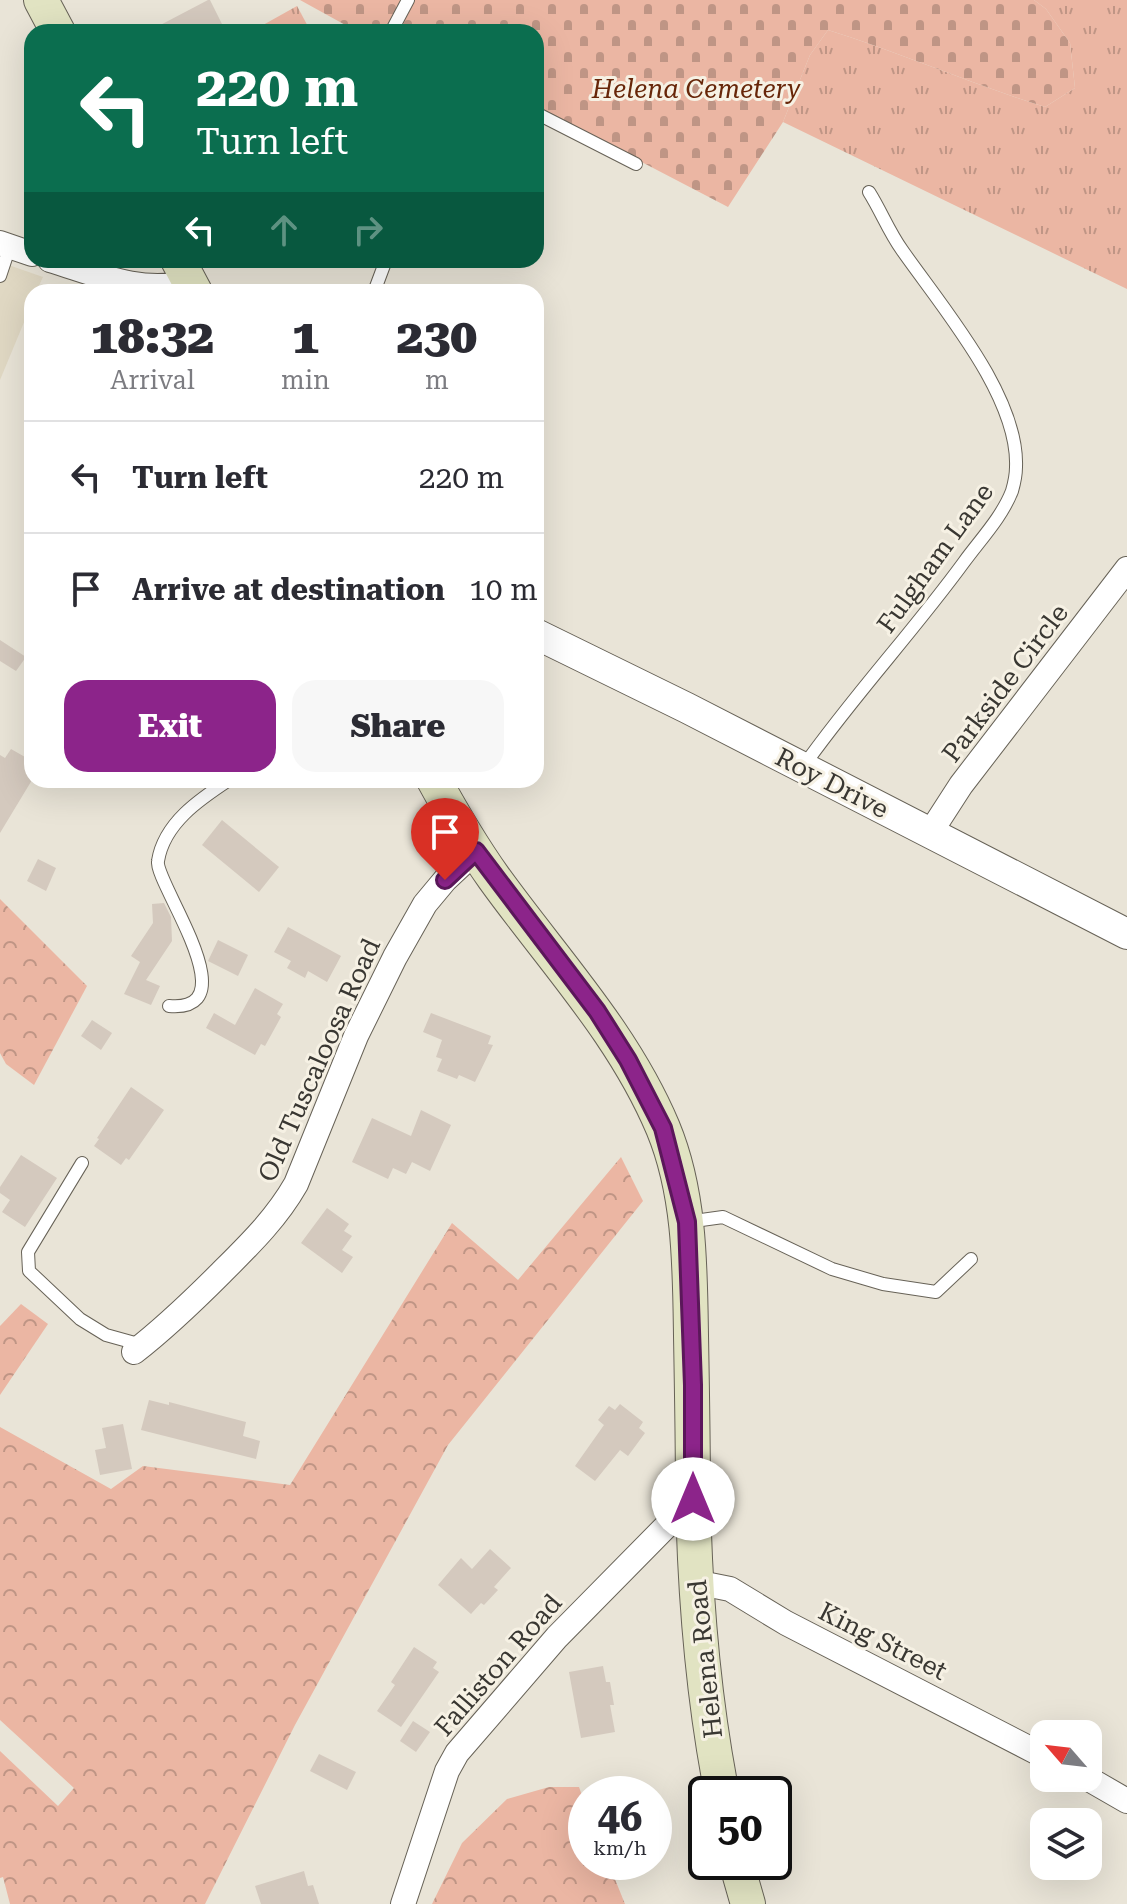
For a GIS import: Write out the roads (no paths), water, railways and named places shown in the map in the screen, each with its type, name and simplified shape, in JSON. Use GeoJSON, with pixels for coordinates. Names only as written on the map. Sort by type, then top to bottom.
{"type":"FeatureCollection","features":[{"type":"Feature","properties":{"kind":"main road"},"geometry":{"type":"LineString","coordinates":[[41,0],[54,24]]}},
{"type":"Feature","properties":{"kind":"main road","name":"Helena Road"},"geometry":{"type":"LineString","coordinates":[[439,788],[476,851],[597,1011],[628,1060],[663,1128],[687,1222],[695,1582],[719,1776]]}},
{"type":"Feature","properties":{"kind":"main road"},"geometry":{"type":"LineString","coordinates":[[741,1880],[748,1904]]}},
{"type":"Feature","properties":{"kind":"street"},"geometry":{"type":"LineString","coordinates":[[76,268],[129,284]]}},
{"type":"Feature","properties":{"kind":"street","name":"Parkside Circle"},"geometry":{"type":"LineString","coordinates":[[930,833],[961,785],[1127,569]]}},
{"type":"Feature","properties":{"kind":"street","name":"Roy Drive"},"geometry":{"type":"LineString","coordinates":[[544,638],[1127,934]]}},
{"type":"Feature","properties":{"kind":"street","name":"Old Tuscaloosa Road"},"geometry":{"type":"LineString","coordinates":[[138,1348],[173,1321],[256,1238],[286,1202],[356,1036],[395,957],[425,904],[476,851]]}},
{"type":"Feature","properties":{"kind":"street","name":"Falliston Road"},"geometry":{"type":"LineString","coordinates":[[403,1904],[447,1771],[457,1753],[557,1637],[693,1499]]}},
{"type":"Feature","properties":{"kind":"street","name":"King Street"},"geometry":{"type":"LineString","coordinates":[[695,1582],[730,1589],[786,1623],[1030,1749]]}},
{"type":"Feature","properties":{"kind":"street"},"geometry":{"type":"LineString","coordinates":[[1102,1787],[1127,1801]]}},
{"type":"Feature","properties":{"kind":"lane"},"geometry":{"type":"LineString","coordinates":[[395,24],[408,0]]}},
{"type":"Feature","properties":{"kind":"lane"},"geometry":{"type":"LineString","coordinates":[[544,117],[636,164]]}},
{"type":"Feature","properties":{"kind":"lane","name":"Fulgham Lane"},"geometry":{"type":"LineString","coordinates":[[803,767],[997,517],[1012,491],[1016,470],[1010,428],[971,345],[903,251],[869,192]]}},
{"type":"Feature","properties":{"kind":"lane"},"geometry":{"type":"LineString","coordinates":[[0,276],[14,248]]}},
{"type":"Feature","properties":{"kind":"lane"},"geometry":{"type":"LineString","coordinates":[[169,1006],[183,1007],[197,997],[201,973],[180,910],[160,876],[157,864],[162,847],[184,812],[218,788]]}},
{"type":"Feature","properties":{"kind":"lane"},"geometry":{"type":"LineString","coordinates":[[82,1163],[28,1252],[29,1271],[80,1319],[106,1335],[138,1348]]}},
{"type":"Feature","properties":{"kind":"lane"},"geometry":{"type":"LineString","coordinates":[[687,1222],[723,1217],[832,1269],[883,1284],[936,1292],[971,1259]]}},
{"type":"Feature","properties":{"kind":"park label","name":"Helena Cemetery"},"geometry":{"type":"Point","coordinates":[696,89]}}]}
